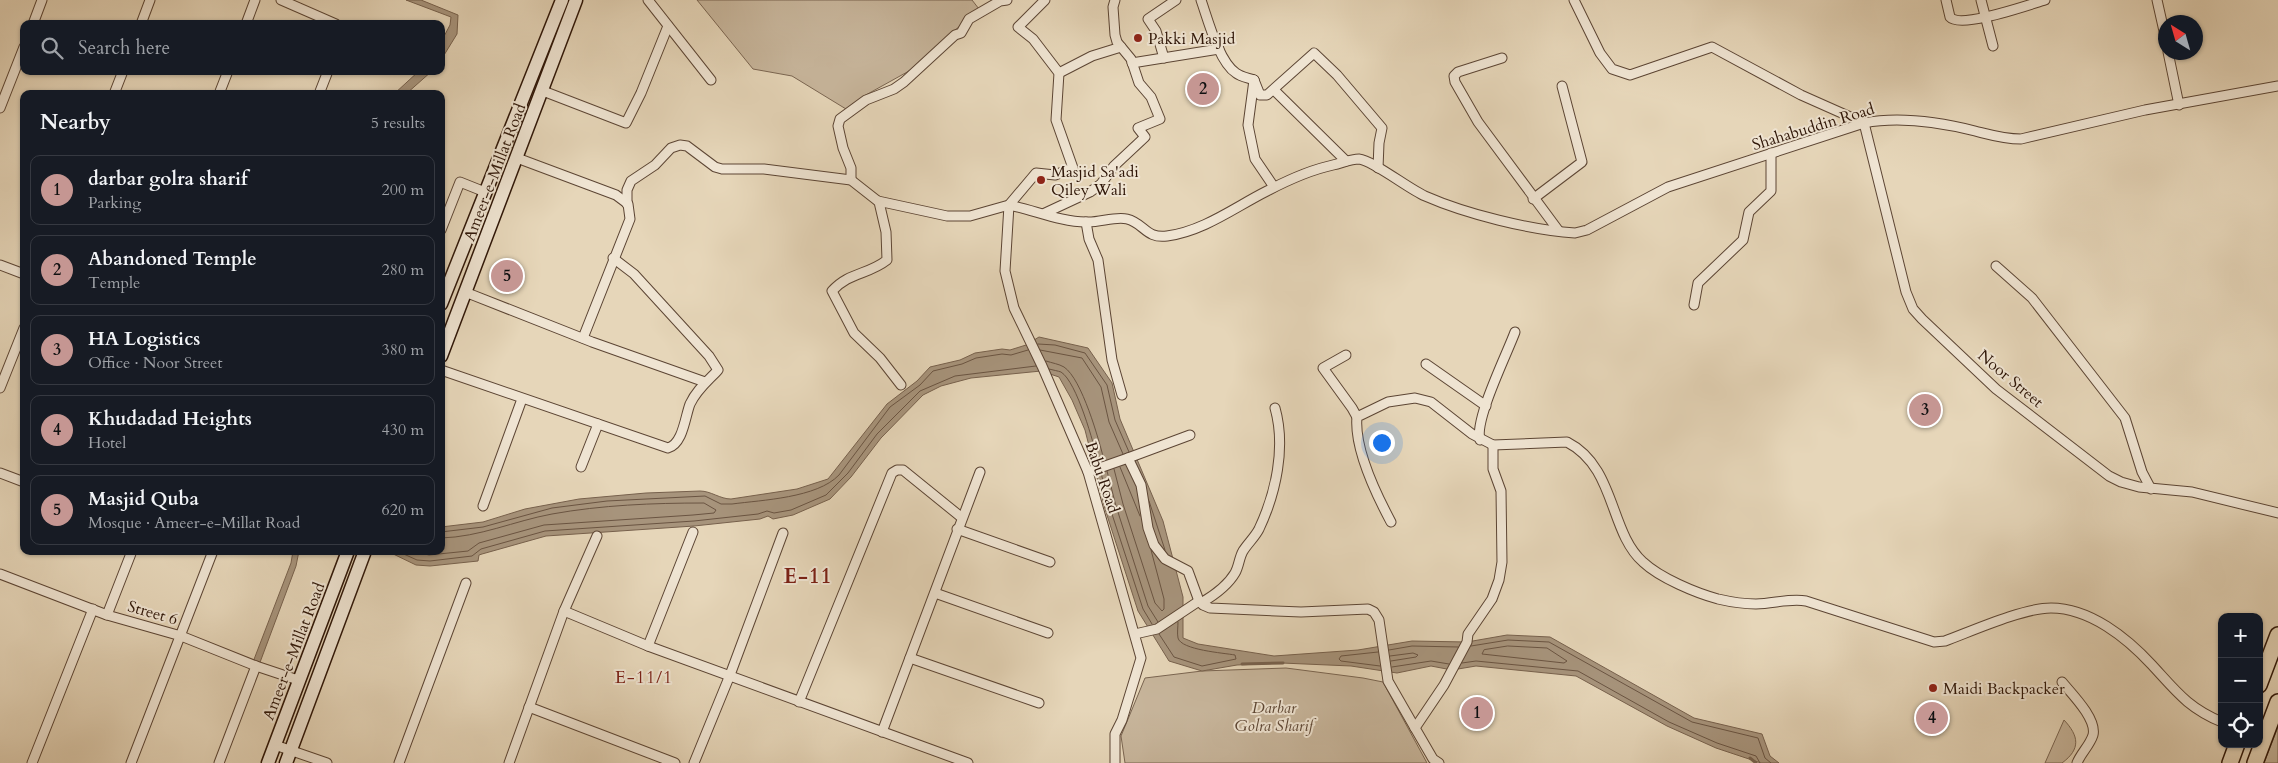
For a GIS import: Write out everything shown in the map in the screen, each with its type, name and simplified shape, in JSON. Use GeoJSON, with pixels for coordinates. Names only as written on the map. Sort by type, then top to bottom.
{"type":"FeatureCollection","features":[{"type":"Feature","properties":{"kind":"main road","name":"Ameer-e-Millat Road"},"geometry":{"type":"LineString","coordinates":[[445,294],[562,0]]}},
{"type":"Feature","properties":{"kind":"main road","name":"Ameer-e-Millat Road"},"geometry":{"type":"LineString","coordinates":[[445,345],[576,0]]}},
{"type":"Feature","properties":{"kind":"main road"},"geometry":{"type":"LineString","coordinates":[[485,192],[501,198]]}},
{"type":"Feature","properties":{"kind":"main road","name":"Ameer-e-Millat Road"},"geometry":{"type":"LineString","coordinates":[[268,763],[346,555]]}},
{"type":"Feature","properties":{"kind":"main road","name":"Ameer-e-Millat Road"},"geometry":{"type":"LineString","coordinates":[[286,763],[364,555]]}},
{"type":"Feature","properties":{"kind":"main road"},"geometry":{"type":"LineString","coordinates":[[2263,674],[2278,635]]}},
{"type":"Feature","properties":{"kind":"main road"},"geometry":{"type":"LineString","coordinates":[[2263,735],[2278,702]]}},
{"type":"Feature","properties":{"kind":"main road"},"geometry":{"type":"LineString","coordinates":[[2230,763],[2236,748]]}},
{"type":"Feature","properties":{"kind":"main road"},"geometry":{"type":"LineString","coordinates":[[2255,763],[2259,748]]}},
{"type":"Feature","properties":{"kind":"street"},"geometry":{"type":"LineString","coordinates":[[34,20],[42,0]]}},
{"type":"Feature","properties":{"kind":"street"},"geometry":{"type":"LineString","coordinates":[[142,20],[150,0]]}},
{"type":"Feature","properties":{"kind":"street"},"geometry":{"type":"LineString","coordinates":[[248,20],[255,0]]}},
{"type":"Feature","properties":{"kind":"street"},"geometry":{"type":"LineString","coordinates":[[281,0],[327,20]]}},
{"type":"Feature","properties":{"kind":"street"},"geometry":{"type":"LineString","coordinates":[[648,0],[711,80]]}},
{"type":"Feature","properties":{"kind":"street"},"geometry":{"type":"LineString","coordinates":[[851,180],[851,168],[843,148],[838,126],[843,115],[866,100],[894,89],[932,58],[955,35],[961,33],[969,19],[1000,1],[1007,0]]}},
{"type":"Feature","properties":{"kind":"street"},"geometry":{"type":"LineString","coordinates":[[583,338],[630,219],[627,190],[631,181],[654,165],[671,148],[680,145],[687,146],[715,168],[764,169],[851,180],[878,201],[958,217],[997,210],[1009,205],[1036,173],[1055,175],[1073,168],[1056,120],[1059,74],[1033,39],[1018,27],[1045,0]]}},
{"type":"Feature","properties":{"kind":"street"},"geometry":{"type":"LineString","coordinates":[[1045,213],[1090,192],[1101,184],[1114,166],[1145,137],[1138,128],[1160,119],[1151,97],[1139,83],[1132,63],[1115,35],[1113,7],[1115,0]]}},
{"type":"Feature","properties":{"kind":"street"},"geometry":{"type":"LineString","coordinates":[[1164,58],[1156,31],[1148,19],[1176,0]]}},
{"type":"Feature","properties":{"kind":"street"},"geometry":{"type":"LineString","coordinates":[[1201,0],[1220,49],[1232,70],[1238,75],[1254,80]]}},
{"type":"Feature","properties":{"kind":"street"},"geometry":{"type":"LineString","coordinates":[[1574,0],[1600,53],[1612,69],[1630,75],[1712,46],[1801,95],[1864,123]]}},
{"type":"Feature","properties":{"kind":"street"},"geometry":{"type":"LineString","coordinates":[[1946,0],[1950,17],[1958,22],[1985,17],[2044,0]]}},
{"type":"Feature","properties":{"kind":"street"},"geometry":{"type":"LineString","coordinates":[[1981,0],[1992,46]]}},
{"type":"Feature","properties":{"kind":"street"},"geometry":{"type":"LineString","coordinates":[[2157,0],[2160,15]]}},
{"type":"Feature","properties":{"kind":"street"},"geometry":{"type":"LineString","coordinates":[[543,91],[626,123],[642,93],[668,26]]}},
{"type":"Feature","properties":{"kind":"street"},"geometry":{"type":"LineString","coordinates":[[1059,74],[1092,56],[1121,47]]}},
{"type":"Feature","properties":{"kind":"street"},"geometry":{"type":"LineString","coordinates":[[1132,63],[1220,49]]}},
{"type":"Feature","properties":{"kind":"street"},"geometry":{"type":"LineString","coordinates":[[1254,80],[1260,95],[1266,95],[1274,90],[1314,53],[1337,75],[1382,128],[1378,168]]}},
{"type":"Feature","properties":{"kind":"street"},"geometry":{"type":"LineString","coordinates":[[0,108],[20,57]]}},
{"type":"Feature","properties":{"kind":"street"},"geometry":{"type":"LineString","coordinates":[[1502,58],[1458,72],[1454,76],[1455,82],[1478,122],[1533,199],[1558,230]]}},
{"type":"Feature","properties":{"kind":"street"},"geometry":{"type":"LineString","coordinates":[[2170,60],[2179,105]]}},
{"type":"Feature","properties":{"kind":"street"},"geometry":{"type":"LineString","coordinates":[[116,90],[121,75]]}},
{"type":"Feature","properties":{"kind":"street"},"geometry":{"type":"LineString","coordinates":[[221,90],[226,75]]}},
{"type":"Feature","properties":{"kind":"street"},"geometry":{"type":"LineString","coordinates":[[321,90],[326,75]]}},
{"type":"Feature","properties":{"kind":"street"},"geometry":{"type":"LineString","coordinates":[[1254,80],[1248,125],[1255,159],[1274,188]]}},
{"type":"Feature","properties":{"kind":"street"},"geometry":{"type":"LineString","coordinates":[[1533,199],[1582,162],[1562,86]]}},
{"type":"Feature","properties":{"kind":"street","name":"Shahabuddin Road"},"geometry":{"type":"LineString","coordinates":[[1009,205],[1086,222],[1126,218],[1135,222],[1148,234],[1168,236],[1190,230],[1221,217],[1274,188],[1317,169],[1360,159],[1370,162],[1403,185],[1451,206],[1492,218],[1575,233],[1587,230],[1668,187],[1864,123],[1881,120],[1904,120],[1957,128],[2004,139],[2021,139],[2278,86]]}},
{"type":"Feature","properties":{"kind":"street"},"geometry":{"type":"LineString","coordinates":[[1274,90],[1346,161]]}},
{"type":"Feature","properties":{"kind":"street","name":"Noor Street"},"geometry":{"type":"LineString","coordinates":[[1864,123],[1906,292],[1913,309],[1996,389],[2109,476],[2121,482],[2152,489],[2192,492],[2278,513]]}},
{"type":"Feature","properties":{"kind":"street"},"geometry":{"type":"LineString","coordinates":[[1694,305],[1698,283],[1743,240],[1749,212],[1771,191],[1771,153]]}},
{"type":"Feature","properties":{"kind":"street"},"geometry":{"type":"LineString","coordinates":[[517,158],[616,195],[627,204]]}},
{"type":"Feature","properties":{"kind":"street"},"geometry":{"type":"LineString","coordinates":[[445,220],[460,182],[485,192]]}},
{"type":"Feature","properties":{"kind":"street"},"geometry":{"type":"LineString","coordinates":[[878,201],[886,232],[887,260],[873,270],[855,274],[844,280],[832,291],[854,333],[880,358],[901,385]]}},
{"type":"Feature","properties":{"kind":"street","name":"Babu Road"},"geometry":{"type":"LineString","coordinates":[[1009,205],[1006,271],[1014,308],[1042,366],[1088,472],[1141,658],[1122,720],[1115,734],[1114,763]]}},
{"type":"Feature","properties":{"kind":"street"},"geometry":{"type":"LineString","coordinates":[[1086,222],[1089,239],[1098,260],[1112,360],[1122,394]]}},
{"type":"Feature","properties":{"kind":"street"},"geometry":{"type":"LineString","coordinates":[[445,371],[668,448],[672,447],[676,444],[691,402],[705,382],[718,370],[709,356],[634,274],[613,258]]}},
{"type":"Feature","properties":{"kind":"street"},"geometry":{"type":"LineString","coordinates":[[0,265],[20,272]]}},
{"type":"Feature","properties":{"kind":"street"},"geometry":{"type":"LineString","coordinates":[[1996,266],[2032,298],[2125,418],[2142,472],[2152,489]]}},
{"type":"Feature","properties":{"kind":"street"},"geometry":{"type":"LineString","coordinates":[[465,292],[583,338],[705,382]]}},
{"type":"Feature","properties":{"kind":"street"},"geometry":{"type":"LineString","coordinates":[[1480,440],[1479,431],[1486,406],[1515,332]]}},
{"type":"Feature","properties":{"kind":"street"},"geometry":{"type":"LineString","coordinates":[[0,388],[20,338]]}},
{"type":"Feature","properties":{"kind":"street"},"geometry":{"type":"LineString","coordinates":[[1346,356],[1323,368],[1357,418],[1356,434],[1360,442],[1361,453],[1376,494],[1391,522]]}},
{"type":"Feature","properties":{"kind":"street"},"geometry":{"type":"LineString","coordinates":[[1426,364],[1486,406]]}},
{"type":"Feature","properties":{"kind":"street"},"geometry":{"type":"LineString","coordinates":[[483,506],[522,398]]}},
{"type":"Feature","properties":{"kind":"street"},"geometry":{"type":"LineString","coordinates":[[1357,418],[1388,402],[1407,398],[1422,398],[1436,406],[1480,440],[1493,445],[1567,442],[1577,447],[1605,484],[1627,539],[1642,562],[1668,579],[1701,593],[1734,602],[1757,604],[1794,599],[1806,600],[1934,642],[1945,641],[2034,610],[2050,608],[2080,613],[2129,641],[2193,708],[2218,720]]}},
{"type":"Feature","properties":{"kind":"street"},"geometry":{"type":"LineString","coordinates":[[1135,634],[1157,630],[1216,592],[1235,573],[1242,554],[1258,529],[1266,509],[1280,441],[1275,408]]}},
{"type":"Feature","properties":{"kind":"street"},"geometry":{"type":"LineString","coordinates":[[581,467],[598,424]]}},
{"type":"Feature","properties":{"kind":"street"},"geometry":{"type":"LineString","coordinates":[[1088,472],[1190,435]]}},
{"type":"Feature","properties":{"kind":"street"},"geometry":{"type":"LineString","coordinates":[[1415,728],[1439,693],[1467,642],[1468,634],[1492,599],[1499,580],[1502,562],[1501,491],[1493,469],[1493,445]]}},
{"type":"Feature","properties":{"kind":"street"},"geometry":{"type":"LineString","coordinates":[[1128,458],[1141,485],[1148,528],[1154,545],[1165,559],[1188,571],[1200,602],[1210,608],[1280,612],[1372,610],[1379,620],[1388,682],[1433,759],[1439,763]]}},
{"type":"Feature","properties":{"kind":"street"},"geometry":{"type":"LineString","coordinates":[[799,702],[892,473],[902,470],[961,517]]}},
{"type":"Feature","properties":{"kind":"street"},"geometry":{"type":"LineString","coordinates":[[882,732],[935,593],[961,517],[980,472]]}},
{"type":"Feature","properties":{"kind":"street"},"geometry":{"type":"LineString","coordinates":[[0,473],[20,480]]}},
{"type":"Feature","properties":{"kind":"street"},"geometry":{"type":"LineString","coordinates":[[957,529],[1050,562]]}},
{"type":"Feature","properties":{"kind":"street"},"geometry":{"type":"LineString","coordinates":[[648,646],[693,532]]}},
{"type":"Feature","properties":{"kind":"street"},"geometry":{"type":"LineString","coordinates":[[694,763],[783,533]]}},
{"type":"Feature","properties":{"kind":"street"},"geometry":{"type":"LineString","coordinates":[[508,763],[564,611],[597,536]]}},
{"type":"Feature","properties":{"kind":"street"},"geometry":{"type":"LineString","coordinates":[[107,615],[130,555]]}},
{"type":"Feature","properties":{"kind":"street"},"geometry":{"type":"LineString","coordinates":[[131,763],[211,555]]}},
{"type":"Feature","properties":{"kind":"street","name":"Street 6"},"geometry":{"type":"LineString","coordinates":[[1,578],[107,615],[181,636],[256,666],[298,680]]}},
{"type":"Feature","properties":{"kind":"street"},"geometry":{"type":"LineString","coordinates":[[399,763],[466,583]]}},
{"type":"Feature","properties":{"kind":"street"},"geometry":{"type":"LineString","coordinates":[[935,593],[1048,633]]}},
{"type":"Feature","properties":{"kind":"street"},"geometry":{"type":"LineString","coordinates":[[32,763],[93,609]]}},
{"type":"Feature","properties":{"kind":"street"},"geometry":{"type":"LineString","coordinates":[[564,611],[648,646],[730,674],[799,702],[968,763]]}},
{"type":"Feature","properties":{"kind":"street"},"geometry":{"type":"LineString","coordinates":[[910,658],[1039,703]]}},
{"type":"Feature","properties":{"kind":"street"},"geometry":{"type":"LineString","coordinates":[[218,763],[256,666]]}},
{"type":"Feature","properties":{"kind":"street"},"geometry":{"type":"LineString","coordinates":[[2062,682],[2091,719],[2093,728],[2091,740],[2077,763]]}},
{"type":"Feature","properties":{"kind":"street"},"geometry":{"type":"LineString","coordinates":[[529,707],[675,763]]}},
{"type":"Feature","properties":{"kind":"street"},"geometry":{"type":"LineString","coordinates":[[275,745],[327,763]]}},
{"type":"Feature","properties":{"kind":"green space"},"geometry":{"type":"Polygon","coordinates":[[[697,0],[972,0],[979,9],[909,71],[864,96],[846,109],[792,76],[753,69],[697,0]]]}},
{"type":"Feature","properties":{"kind":"green space","name":"Darbar Golra Sharif"},"geometry":{"type":"Polygon","coordinates":[[[1286,668],[1383,682],[1427,763],[1125,763],[1121,736],[1145,678],[1202,671],[1286,668]]]}},
{"type":"Feature","properties":{"kind":"green space"},"geometry":{"type":"Polygon","coordinates":[[[2064,720],[2073,732],[2076,742],[2075,747],[2068,758],[2062,763],[2045,763],[2064,720]]]}},
{"type":"Feature","properties":{"kind":"green space"},"geometry":{"type":"Polygon","coordinates":[[[2278,727],[2278,763],[2264,763],[2278,727]]]}},
{"type":"Feature","properties":{"kind":"water"},"geometry":{"type":"Polygon","coordinates":[[[406,0],[421,0],[458,15],[457,34],[445,54],[445,34],[450,25],[451,17],[406,0]]]}},
{"type":"Feature","properties":{"kind":"water"},"geometry":{"type":"Polygon","coordinates":[[[415,75],[427,75],[411,90],[398,90],[415,75]]]}},
{"type":"Feature","properties":{"kind":"water"},"geometry":{"type":"Polygon","coordinates":[[[1039,337],[1088,348],[1112,383],[1120,419],[1163,521],[1183,597],[1183,638],[1198,644],[1274,656],[1358,650],[1412,641],[1467,642],[1507,635],[1550,637],[1694,718],[1762,734],[1770,756],[1779,763],[1761,763],[1716,748],[1667,726],[1576,676],[1476,666],[1452,670],[1431,666],[1397,673],[1351,666],[1282,663],[1237,665],[1202,671],[1169,661],[1138,611],[1105,509],[1085,430],[1072,400],[1059,377],[1041,371],[971,378],[941,386],[923,395],[881,438],[851,477],[830,499],[793,515],[773,519],[768,516],[760,519],[694,526],[546,536],[479,555],[478,561],[430,566],[416,565],[395,555],[445,555],[445,527],[483,522],[525,509],[579,499],[646,493],[700,491],[731,499],[797,489],[828,479],[887,404],[917,381],[930,367],[960,360],[975,353],[1002,349],[1010,350],[1026,345],[1039,337]]]}},
{"type":"Feature","properties":{"kind":"water"},"geometry":{"type":"Polygon","coordinates":[[[292,555],[298,555],[296,566],[259,665],[253,662],[291,563],[292,555]]]}},
{"type":"Feature","properties":{"kind":"waterway"},"geometry":{"type":"LineString","coordinates":[[1242,664],[1283,663]]}},
{"type":"Feature","properties":{"kind":"waterway"},"geometry":{"type":"LineString","coordinates":[[1750,758],[1756,763]]}},
{"type":"Feature","properties":{"kind":"place","name":"Pakki Masjid"},"geometry":{"type":"Point","coordinates":[1138,38]}},
{"type":"Feature","properties":{"kind":"place","name":"Abandoned Temple"},"geometry":{"type":"Point","coordinates":[1203,89]}},
{"type":"Feature","properties":{"kind":"place","name":"Masjid Sa'adi Qiley Wali"},"geometry":{"type":"Point","coordinates":[1041,180]}},
{"type":"Feature","properties":{"kind":"place","name":"Masjid Quba"},"geometry":{"type":"Point","coordinates":[507,276]}},
{"type":"Feature","properties":{"kind":"place","name":"HA Logistics"},"geometry":{"type":"Point","coordinates":[1925,410]}},
{"type":"Feature","properties":{"kind":"place","name":"Maidi Backpacker"},"geometry":{"type":"Point","coordinates":[1933,688]}},
{"type":"Feature","properties":{"kind":"place","name":"darbar golra sharif"},"geometry":{"type":"Point","coordinates":[1477,713]}},
{"type":"Feature","properties":{"kind":"place","name":"Khudadad Heights"},"geometry":{"type":"Point","coordinates":[1932,718]}},
{"type":"Feature","properties":{"kind":"district","name":"E-11"},"geometry":{"type":"Point","coordinates":[808,576]}},
{"type":"Feature","properties":{"kind":"district","name":"E-11/1"},"geometry":{"type":"Point","coordinates":[644,677]}}]}
